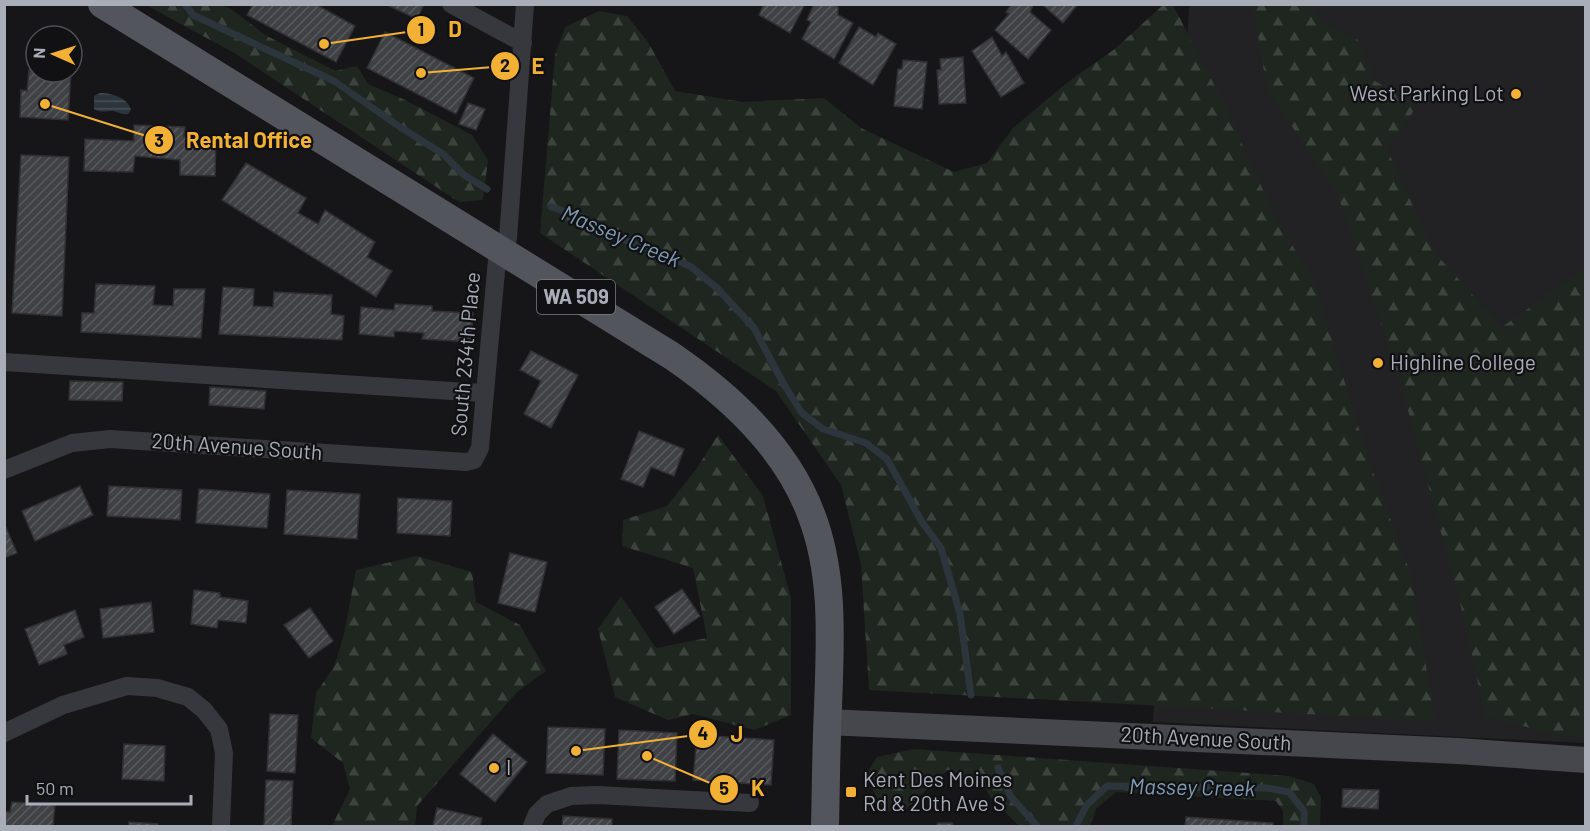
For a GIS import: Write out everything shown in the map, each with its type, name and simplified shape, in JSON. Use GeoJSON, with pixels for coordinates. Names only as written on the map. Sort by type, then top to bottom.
{"type":"FeatureCollection","features":[{"type":"Feature","properties":{"kind":"main road","name":"WA 509"},"geometry":{"type":"LineString","coordinates":[[102,4],[672,356],[701,376],[748,420],[790,472],[811,513],[823,559],[829,607],[825,826]]}},
{"type":"Feature","properties":{"kind":"street"},"geometry":{"type":"LineString","coordinates":[[451,4],[523,43]]}},
{"type":"Feature","properties":{"kind":"street","name":"South 234th Place"},"geometry":{"type":"LineString","coordinates":[[474,460],[480,448],[483,393],[497,260],[508,238],[525,4]]}},
{"type":"Feature","properties":{"kind":"street"},"geometry":{"type":"LineString","coordinates":[[4,362],[483,393]]}},
{"type":"Feature","properties":{"kind":"street","name":"20th Avenue South"},"geometry":{"type":"LineString","coordinates":[[4,470],[72,443],[110,439],[466,462],[474,460]]}},
{"type":"Feature","properties":{"kind":"street"},"geometry":{"type":"LineString","coordinates":[[4,733],[63,705],[127,686],[158,688],[188,697],[219,729],[225,753],[221,826]]}},
{"type":"Feature","properties":{"kind":"street","name":"20th Avenue South"},"geometry":{"type":"LineString","coordinates":[[827,722],[1458,751],[1586,760]]}},
{"type":"Feature","properties":{"kind":"street"},"geometry":{"type":"LineString","coordinates":[[532,826],[537,814],[547,804],[572,796],[597,795],[750,803]]}},
{"type":"Feature","properties":{"kind":"shaded area","name":"Highline College"},"geometry":{"type":"Polygon","coordinates":[[[1189,5],[1585,5],[1585,743],[1153,722],[1189,5]]]}},
{"type":"Feature","properties":{"kind":"shaded area"},"geometry":{"type":"Polygon","coordinates":[[[100,93],[119,97],[127,102],[131,110],[128,114],[122,114],[94,109],[94,96],[100,93]]]}},
{"type":"Feature","properties":{"kind":"green space"},"geometry":{"type":"Polygon","coordinates":[[[1164,4],[1173,5],[1224,104],[1277,221],[1313,279],[1369,461],[1411,575],[1435,721],[869,690],[861,565],[841,485],[776,391],[540,233],[555,55],[565,27],[599,11],[627,16],[648,42],[675,91],[743,102],[824,98],[861,128],[954,172],[987,163],[1013,128],[1068,82],[1116,48],[1164,4]]]}},
{"type":"Feature","properties":{"kind":"green space"},"geometry":{"type":"Polygon","coordinates":[[[146,5],[220,5],[230,8],[265,35],[335,71],[357,66],[368,84],[405,100],[472,135],[488,160],[483,200],[459,202],[236,54],[146,5]]]}},
{"type":"Feature","properties":{"kind":"green space"},"geometry":{"type":"Polygon","coordinates":[[[1253,5],[1310,5],[1318,20],[1358,40],[1375,81],[1417,106],[1398,134],[1385,145],[1434,252],[1502,327],[1585,269],[1585,737],[1553,734],[1485,716],[1464,618],[1401,384],[1338,195],[1267,89],[1253,5]]]}},
{"type":"Feature","properties":{"kind":"green space"},"geometry":{"type":"Polygon","coordinates":[[[718,435],[763,496],[791,598],[791,715],[754,730],[693,714],[668,720],[615,697],[598,629],[621,596],[656,648],[707,638],[693,568],[622,546],[623,520],[667,506],[697,468],[718,435]]]}},
{"type":"Feature","properties":{"kind":"green space"},"geometry":{"type":"Polygon","coordinates":[[[417,556],[472,572],[476,602],[520,625],[546,671],[517,692],[417,806],[415,826],[332,826],[350,789],[343,763],[311,738],[316,693],[334,667],[344,634],[356,570],[417,556]]]}},
{"type":"Feature","properties":{"kind":"green space"},"geometry":{"type":"Polygon","coordinates":[[[914,749],[1289,776],[1314,784],[1321,798],[1320,826],[1283,826],[1283,811],[1276,801],[1116,792],[1096,809],[1090,826],[1019,826],[990,797],[983,782],[947,770],[906,809],[885,812],[865,776],[877,757],[914,749]]]}},
{"type":"Feature","properties":{"kind":"building"},"geometry":{"type":"Polygon","coordinates":[[[253,4],[315,4],[355,26],[336,62],[247,15],[253,4]]]}},
{"type":"Feature","properties":{"kind":"building"},"geometry":{"type":"Polygon","coordinates":[[[385,4],[424,4],[417,19],[385,4]]]}},
{"type":"Feature","properties":{"kind":"building"},"geometry":{"type":"Polygon","coordinates":[[[764,4],[805,4],[790,33],[759,15],[764,4]]]}},
{"type":"Feature","properties":{"kind":"building"},"geometry":{"type":"Polygon","coordinates":[[[814,4],[834,4],[838,7],[838,15],[853,23],[834,59],[802,39],[811,22],[807,20],[814,4]]]}},
{"type":"Feature","properties":{"kind":"building"},"geometry":{"type":"Polygon","coordinates":[[[1012,4],[1034,4],[1030,12],[1051,30],[1028,59],[995,30],[1009,14],[1006,12],[1012,4]]]}},
{"type":"Feature","properties":{"kind":"building"},"geometry":{"type":"Polygon","coordinates":[[[1042,4],[1078,4],[1063,23],[1042,4]]]}},
{"type":"Feature","properties":{"kind":"building"},"geometry":{"type":"Polygon","coordinates":[[[859,27],[876,37],[878,33],[896,44],[873,85],[839,63],[859,27]]]}},
{"type":"Feature","properties":{"kind":"building"},"geometry":{"type":"Polygon","coordinates":[[[385,32],[474,78],[456,114],[367,68],[385,32]]]}},
{"type":"Feature","properties":{"kind":"building"},"geometry":{"type":"Polygon","coordinates":[[[992,37],[1002,56],[1006,52],[1024,83],[1001,97],[972,51],[992,37]]]}},
{"type":"Feature","properties":{"kind":"building"},"geometry":{"type":"Polygon","coordinates":[[[963,57],[966,103],[939,104],[937,70],[941,70],[940,59],[963,57]]]}},
{"type":"Feature","properties":{"kind":"building"},"geometry":{"type":"Polygon","coordinates":[[[903,60],[927,62],[922,109],[894,106],[898,69],[902,69],[903,60]]]}},
{"type":"Feature","properties":{"kind":"building"},"geometry":{"type":"Polygon","coordinates":[[[28,84],[70,84],[68,120],[20,117],[21,90],[27,91],[28,84]]]}},
{"type":"Feature","properties":{"kind":"building"},"geometry":{"type":"Polygon","coordinates":[[[468,103],[485,109],[476,130],[459,124],[468,103]]]}},
{"type":"Feature","properties":{"kind":"building"},"geometry":{"type":"Polygon","coordinates":[[[134,125],[185,127],[184,136],[216,138],[215,176],[180,175],[180,160],[135,156],[133,172],[84,171],[85,139],[134,141],[134,125]]]}},
{"type":"Feature","properties":{"kind":"building"},"geometry":{"type":"Polygon","coordinates":[[[21,155],[69,157],[62,316],[12,313],[21,155]]]}},
{"type":"Feature","properties":{"kind":"building"},"geometry":{"type":"Polygon","coordinates":[[[246,163],[306,198],[298,213],[318,224],[325,210],[375,242],[367,257],[392,271],[376,297],[222,200],[246,163]]]}},
{"type":"Feature","properties":{"kind":"building"},"geometry":{"type":"Polygon","coordinates":[[[96,284],[155,286],[153,305],[173,306],[174,289],[205,289],[201,338],[81,332],[82,313],[94,313],[96,284]]]}},
{"type":"Feature","properties":{"kind":"building"},"geometry":{"type":"Polygon","coordinates":[[[223,287],[254,289],[253,306],[273,307],[274,292],[332,295],[331,314],[344,316],[342,340],[219,334],[223,287]]]}},
{"type":"Feature","properties":{"kind":"building"},"geometry":{"type":"Polygon","coordinates":[[[395,304],[432,306],[432,311],[473,313],[471,342],[422,339],[424,333],[394,331],[394,337],[359,334],[361,307],[394,310],[395,304]]]}},
{"type":"Feature","properties":{"kind":"building"},"geometry":{"type":"Polygon","coordinates":[[[531,351],[578,375],[551,428],[524,414],[541,381],[520,370],[531,351]]]}},
{"type":"Feature","properties":{"kind":"building"},"geometry":{"type":"Polygon","coordinates":[[[70,381],[123,382],[122,401],[69,400],[70,381]]]}},
{"type":"Feature","properties":{"kind":"building"},"geometry":{"type":"Polygon","coordinates":[[[210,387],[266,391],[264,409],[209,405],[210,387]]]}},
{"type":"Feature","properties":{"kind":"building"},"geometry":{"type":"Polygon","coordinates":[[[639,431],[684,449],[674,476],[651,467],[643,487],[621,479],[639,431]]]}},
{"type":"Feature","properties":{"kind":"building"},"geometry":{"type":"Polygon","coordinates":[[[80,486],[93,515],[35,541],[22,511],[80,486]]]}},
{"type":"Feature","properties":{"kind":"building"},"geometry":{"type":"Polygon","coordinates":[[[109,486],[182,490],[180,520],[107,516],[109,486]]]}},
{"type":"Feature","properties":{"kind":"building"},"geometry":{"type":"Polygon","coordinates":[[[199,489],[270,494],[267,528],[196,523],[199,489]]]}},
{"type":"Feature","properties":{"kind":"building"},"geometry":{"type":"Polygon","coordinates":[[[287,490],[360,494],[357,539],[284,534],[287,490]]]}},
{"type":"Feature","properties":{"kind":"building"},"geometry":{"type":"Polygon","coordinates":[[[398,498],[452,501],[450,536],[397,533],[398,498]]]}},
{"type":"Feature","properties":{"kind":"building"},"geometry":{"type":"Polygon","coordinates":[[[4,523],[17,553],[4,558],[4,523]]]}},
{"type":"Feature","properties":{"kind":"building"},"geometry":{"type":"Polygon","coordinates":[[[510,553],[547,562],[535,612],[498,603],[510,553]]]}},
{"type":"Feature","properties":{"kind":"building"},"geometry":{"type":"Polygon","coordinates":[[[682,589],[700,616],[674,634],[655,607],[682,589]]]}},
{"type":"Feature","properties":{"kind":"building"},"geometry":{"type":"Polygon","coordinates":[[[194,590],[220,593],[220,597],[248,601],[246,623],[218,620],[217,628],[191,624],[194,590]]]}},
{"type":"Feature","properties":{"kind":"building"},"geometry":{"type":"Polygon","coordinates":[[[151,602],[154,632],[103,638],[100,609],[151,602]]]}},
{"type":"Feature","properties":{"kind":"building"},"geometry":{"type":"Polygon","coordinates":[[[310,608],[333,641],[309,658],[284,625],[310,608]]]}},
{"type":"Feature","properties":{"kind":"building"},"geometry":{"type":"Polygon","coordinates":[[[75,610],[84,637],[64,645],[67,654],[39,665],[25,629],[75,610]]]}},
{"type":"Feature","properties":{"kind":"building"},"geometry":{"type":"Polygon","coordinates":[[[270,714],[298,715],[295,773],[267,771],[270,714]]]}},
{"type":"Feature","properties":{"kind":"building"},"geometry":{"type":"Polygon","coordinates":[[[548,727],[605,729],[603,775],[546,773],[548,727]]]}},
{"type":"Feature","properties":{"kind":"building"},"geometry":{"type":"Polygon","coordinates":[[[619,730],[677,733],[675,781],[617,779],[619,730]]]}},
{"type":"Feature","properties":{"kind":"building","name":"I"},"geometry":{"type":"Polygon","coordinates":[[[493,734],[527,762],[495,802],[460,774],[493,734]]]}},
{"type":"Feature","properties":{"kind":"building"},"geometry":{"type":"Polygon","coordinates":[[[697,735],[774,740],[771,785],[693,780],[697,735]]]}},
{"type":"Feature","properties":{"kind":"building"},"geometry":{"type":"Polygon","coordinates":[[[124,744],[165,746],[164,781],[122,779],[124,744]]]}},
{"type":"Feature","properties":{"kind":"building"},"geometry":{"type":"Polygon","coordinates":[[[266,780],[293,781],[291,826],[264,826],[266,780]]]}},
{"type":"Feature","properties":{"kind":"building"},"geometry":{"type":"Polygon","coordinates":[[[1343,789],[1379,790],[1378,809],[1342,807],[1343,789]]]}},
{"type":"Feature","properties":{"kind":"building"},"geometry":{"type":"Polygon","coordinates":[[[12,802],[55,805],[53,826],[4,826],[4,812],[10,812],[12,802]]]}},
{"type":"Feature","properties":{"kind":"building"},"geometry":{"type":"Polygon","coordinates":[[[437,808],[482,818],[480,826],[433,826],[437,808]]]}},
{"type":"Feature","properties":{"kind":"building"},"geometry":{"type":"Polygon","coordinates":[[[563,816],[612,819],[612,826],[562,826],[563,816]]]}},
{"type":"Feature","properties":{"kind":"building"},"geometry":{"type":"Polygon","coordinates":[[[1186,817],[1273,823],[1273,826],[1185,826],[1186,817]]]}},
{"type":"Feature","properties":{"kind":"building"},"geometry":{"type":"Polygon","coordinates":[[[129,822],[158,824],[158,826],[129,826],[129,822]]]}},
{"type":"Feature","properties":{"kind":"building"},"geometry":{"type":"Polygon","coordinates":[[[938,823],[952,823],[954,826],[936,826],[938,823]]]}},
{"type":"Feature","properties":{"kind":"waterway","name":"Massey Creek"},"geometry":{"type":"LineString","coordinates":[[185,4],[193,15],[334,81],[443,154],[464,175],[487,189]]}},
{"type":"Feature","properties":{"kind":"waterway","name":"Massey Creek"},"geometry":{"type":"LineString","coordinates":[[551,207],[583,217],[605,232],[690,266],[717,288],[754,328],[802,413],[823,429],[866,443],[887,459],[922,522],[941,548],[960,614],[971,695]]}},
{"type":"Feature","properties":{"kind":"waterway","name":"Massey Creek"},"geometry":{"type":"LineString","coordinates":[[998,768],[1011,797],[1037,826]]}},
{"type":"Feature","properties":{"kind":"waterway","name":"Massey Creek"},"geometry":{"type":"LineString","coordinates":[[1076,826],[1086,806],[1107,786],[1267,788],[1289,792],[1304,811],[1304,826]]}},
{"type":"Feature","properties":{"kind":"place","name":"D"},"geometry":{"type":"Point","coordinates":[324,44]}},
{"type":"Feature","properties":{"kind":"place","name":"E"},"geometry":{"type":"Point","coordinates":[421,73]}},
{"type":"Feature","properties":{"kind":"place","name":"West Parking Lot"},"geometry":{"type":"Point","coordinates":[1516,94]}},
{"type":"Feature","properties":{"kind":"place","name":"Rental Office"},"geometry":{"type":"Point","coordinates":[45,104]}},
{"type":"Feature","properties":{"kind":"place","name":"Highline College"},"geometry":{"type":"Point","coordinates":[1378,363]}},
{"type":"Feature","properties":{"kind":"place","name":"J"},"geometry":{"type":"Point","coordinates":[576,751]}},
{"type":"Feature","properties":{"kind":"place","name":"K"},"geometry":{"type":"Point","coordinates":[647,756]}},
{"type":"Feature","properties":{"kind":"place","name":"I"},"geometry":{"type":"Point","coordinates":[494,768]}},
{"type":"Feature","properties":{"kind":"place","name":"Kent Des Moines Rd & 20th Ave S"},"geometry":{"type":"Point","coordinates":[851,792]}}]}
